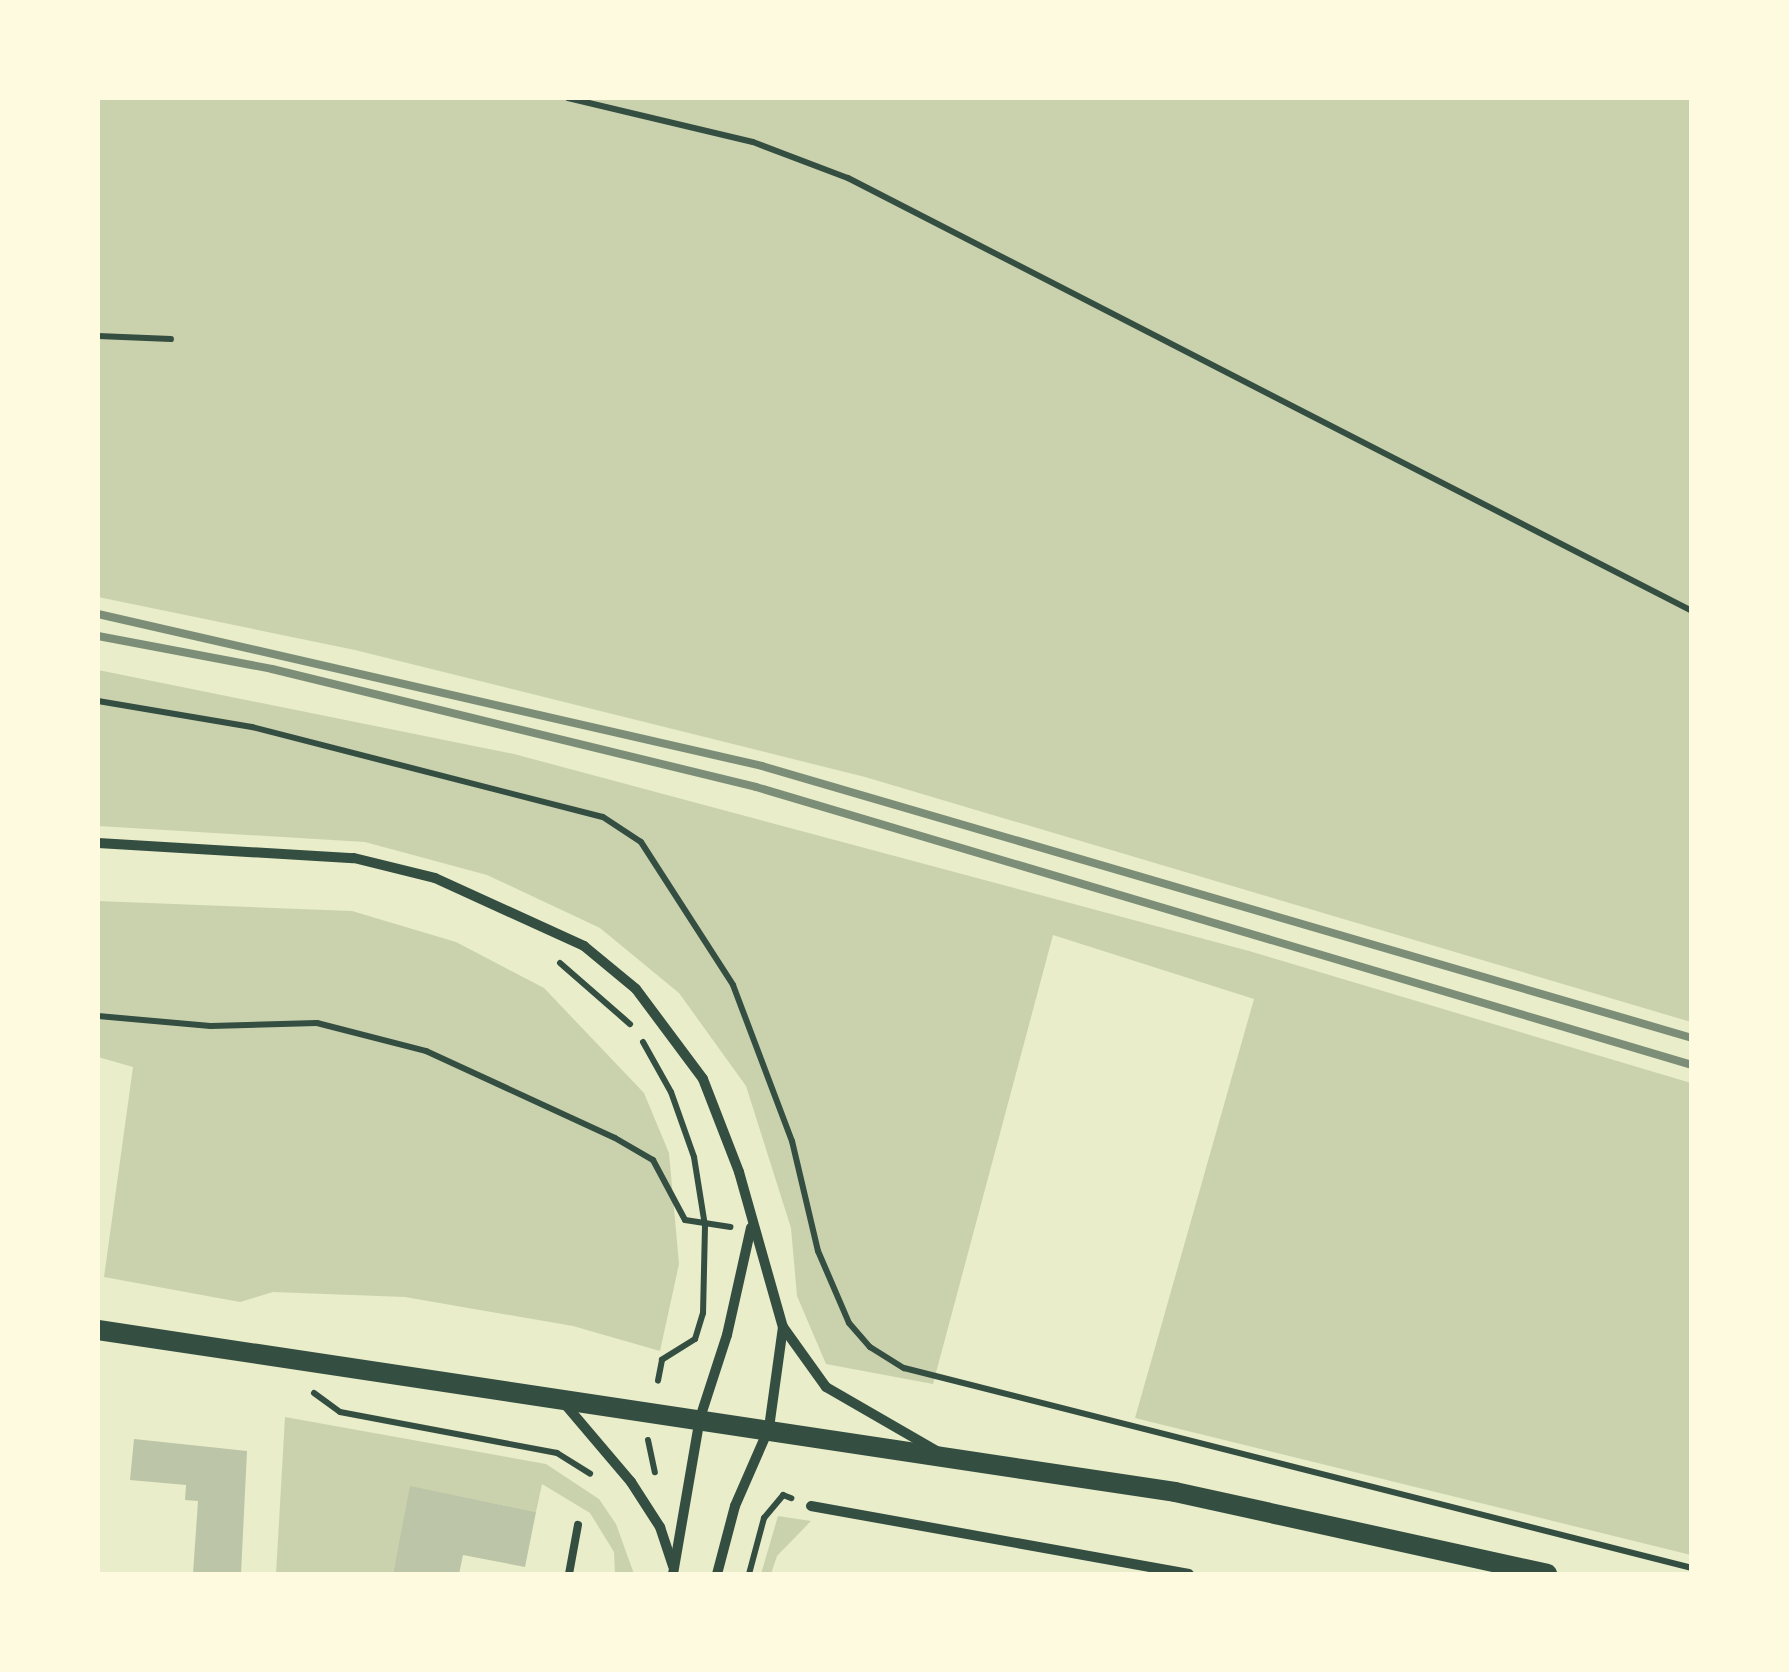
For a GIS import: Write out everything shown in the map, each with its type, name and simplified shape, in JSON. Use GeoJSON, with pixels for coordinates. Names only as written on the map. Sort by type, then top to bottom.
{"type":"FeatureCollection","features":[{"type":"Feature","properties":{"kind":"main road"},"geometry":{"type":"LineString","coordinates":[[98,1330],[769,1428],[1303,1516],[1547,1574]]}},
{"type":"Feature","properties":{"kind":"street"},"geometry":{"type":"LineString","coordinates":[[98,843],[354,858],[490,898],[584,946],[636,989],[703,1079],[734,1158],[751,1228],[783,1327],[826,1386],[946,1456]]}},
{"type":"Feature","properties":{"kind":"street"},"geometry":{"type":"LineString","coordinates":[[673,1571],[700,1418],[728,1335],[751,1228]]}},
{"type":"Feature","properties":{"kind":"street"},"geometry":{"type":"LineString","coordinates":[[717,1574],[736,1506],[769,1428],[783,1327]]}},
{"type":"Feature","properties":{"kind":"street"},"geometry":{"type":"LineString","coordinates":[[559,1396],[631,1482],[660,1527],[673,1571]]}},
{"type":"Feature","properties":{"kind":"street"},"geometry":{"type":"LineString","coordinates":[[811,1506],[1189,1574]]}},
{"type":"Feature","properties":{"kind":"lane"},"geometry":{"type":"LineString","coordinates":[[569,1574],[578,1525]]}},
{"type":"Feature","properties":{"kind":"path"},"geometry":{"type":"LineString","coordinates":[[568,98],[753,142],[848,178],[1692,611]]}},
{"type":"Feature","properties":{"kind":"path"},"geometry":{"type":"LineString","coordinates":[[98,336],[172,339]]}},
{"type":"Feature","properties":{"kind":"path"},"geometry":{"type":"LineString","coordinates":[[98,701],[252,728],[602,816],[642,842],[733,984],[792,1141],[818,1251],[841,1307],[870,1347],[904,1368],[1692,1568]]}},
{"type":"Feature","properties":{"kind":"path"},"geometry":{"type":"LineString","coordinates":[[547,955],[636,1030],[671,1092],[694,1158],[706,1226],[706,1289],[695,1339],[662,1360],[658,1381]]}},
{"type":"Feature","properties":{"kind":"path"},"geometry":{"type":"LineString","coordinates":[[98,1016],[211,1026],[318,1024],[426,1051],[653,1160],[684,1220],[706,1226],[751,1228]]}},
{"type":"Feature","properties":{"kind":"path"},"geometry":{"type":"LineString","coordinates":[[301,1390],[340,1412],[557,1453],[597,1481]]}},
{"type":"Feature","properties":{"kind":"path"},"geometry":{"type":"LineString","coordinates":[[648,1440],[655,1473]]}},
{"type":"Feature","properties":{"kind":"path"},"geometry":{"type":"LineString","coordinates":[[749,1574],[764,1518],[783,1495]]}},
{"type":"Feature","properties":{"kind":"green space"},"geometry":{"type":"Polygon","coordinates":[[[98,98],[1691,98],[1691,1022],[865,777],[355,650],[98,597],[98,98]]]}},
{"type":"Feature","properties":{"kind":"green space"},"geometry":{"type":"Polygon","coordinates":[[[98,670],[514,754],[1249,951],[1691,1083],[1691,1555],[1135,1418],[1254,999],[1053,935],[933,1384],[826,1364],[797,1296],[791,1228],[746,1086],[679,993],[600,928],[487,875],[365,842],[98,826],[98,670]]]}},
{"type":"Feature","properties":{"kind":"green space"},"geometry":{"type":"Polygon","coordinates":[[[98,901],[352,911],[456,942],[544,988],[644,1093],[669,1153],[679,1264],[660,1351],[573,1326],[405,1297],[273,1292],[240,1302],[104,1277],[133,1067],[98,1057],[98,901]]]}},
{"type":"Feature","properties":{"kind":"green space"},"geometry":{"type":"Polygon","coordinates":[[[285,1417],[546,1464],[599,1499],[616,1524],[634,1574],[615,1574],[614,1552],[590,1513],[542,1484],[536,1512],[411,1487],[393,1574],[276,1574],[285,1417]]]}},
{"type":"Feature","properties":{"kind":"green space"},"geometry":{"type":"Polygon","coordinates":[[[778,1516],[811,1521],[777,1556],[771,1574],[761,1574],[778,1516]]]}},
{"type":"Feature","properties":{"kind":"building"},"geometry":{"type":"Polygon","coordinates":[[[134,1439],[247,1451],[241,1574],[193,1574],[198,1501],[185,1500],[186,1485],[130,1480],[134,1439]]]}},
{"type":"Feature","properties":{"kind":"building"},"geometry":{"type":"Polygon","coordinates":[[[410,1486],[536,1512],[525,1567],[463,1555],[459,1574],[393,1574],[410,1486]]]}},
{"type":"Feature","properties":{"kind":"railway"},"geometry":{"type":"LineString","coordinates":[[98,614],[762,766],[1692,1038]]}},
{"type":"Feature","properties":{"kind":"railway"},"geometry":{"type":"LineString","coordinates":[[98,636],[272,669],[756,787],[1692,1065]]}}]}
